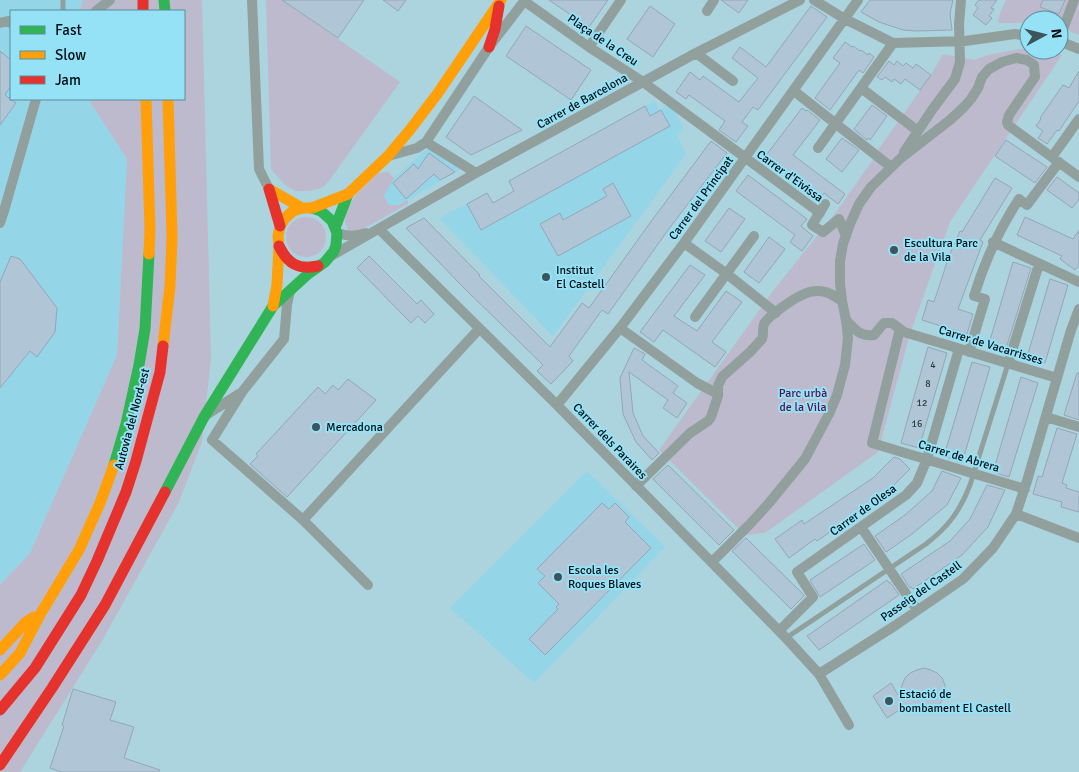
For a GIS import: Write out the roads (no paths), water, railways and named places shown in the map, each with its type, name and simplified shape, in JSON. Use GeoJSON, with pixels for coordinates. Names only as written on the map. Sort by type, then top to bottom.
{"type":"FeatureCollection","features":[{"type":"Feature","properties":{"kind":"main road"},"geometry":{"type":"LineString","coordinates":[[489,47],[495,30],[500,1]]}},
{"type":"Feature","properties":{"kind":"main road"},"geometry":{"type":"LineString","coordinates":[[273,306],[277,285],[278,236],[280,226],[285,218],[292,211],[326,203],[348,194],[388,156],[438,93],[500,1]]}},
{"type":"Feature","properties":{"kind":"main road","name":"Autovia del Nord-est"},"geometry":{"type":"LineString","coordinates":[[0,675],[20,653],[41,613],[75,558],[100,503],[118,453],[132,398],[145,329],[148,277],[150,229],[146,100]]}},
{"type":"Feature","properties":{"kind":"main road","name":"Autovia del Nord-est"},"geometry":{"type":"LineString","coordinates":[[0,710],[35,668],[81,595],[126,492],[152,408],[160,372],[170,286],[172,237],[168,100]]}},
{"type":"Feature","properties":{"kind":"main road"},"geometry":{"type":"LineString","coordinates":[[268,189],[306,208],[321,211],[328,217],[336,230]]}},
{"type":"Feature","properties":{"kind":"main road"},"geometry":{"type":"LineString","coordinates":[[268,189],[280,226]]}},
{"type":"Feature","properties":{"kind":"main road"},"geometry":{"type":"LineString","coordinates":[[0,765],[105,605],[204,417],[273,306],[331,256],[336,245],[336,230],[348,194]]}},
{"type":"Feature","properties":{"kind":"main road"},"geometry":{"type":"LineString","coordinates":[[278,246],[292,264],[305,268],[318,266]]}},
{"type":"Feature","properties":{"kind":"main road"},"geometry":{"type":"LineString","coordinates":[[0,650],[26,622],[41,613]]}},
{"type":"Feature","properties":{"kind":"street"},"geometry":{"type":"LineString","coordinates":[[98,9],[110,0]]}},
{"type":"Feature","properties":{"kind":"street"},"geometry":{"type":"LineString","coordinates":[[252,0],[259,169],[268,189]]}},
{"type":"Feature","properties":{"kind":"street"},"geometry":{"type":"LineString","coordinates":[[589,46],[621,0]]}},
{"type":"Feature","properties":{"kind":"street"},"geometry":{"type":"LineString","coordinates":[[707,11],[714,0]]}},
{"type":"Feature","properties":{"kind":"street","name":"Carrer de Barcelona"},"geometry":{"type":"LineString","coordinates":[[331,256],[476,173],[696,53],[800,0]]}},
{"type":"Feature","properties":{"kind":"street"},"geometry":{"type":"LineString","coordinates":[[814,0],[845,19],[893,43],[960,41],[1019,35]]}},
{"type":"Feature","properties":{"kind":"street","name":"Carrer del Principat"},"geometry":{"type":"LineString","coordinates":[[557,405],[620,328],[684,243],[858,0]]}},
{"type":"Feature","properties":{"kind":"street"},"geometry":{"type":"LineString","coordinates":[[901,158],[955,79],[960,62],[959,24],[962,0]]}},
{"type":"Feature","properties":{"kind":"street"},"geometry":{"type":"LineString","coordinates":[[1069,14],[1074,0]]}},
{"type":"Feature","properties":{"kind":"street"},"geometry":{"type":"LineString","coordinates":[[388,156],[417,148],[426,142],[489,47],[525,1]]}},
{"type":"Feature","properties":{"kind":"street","name":"Plaça de la Creu"},"geometry":{"type":"LineString","coordinates":[[525,1],[643,82],[745,158]]}},
{"type":"Feature","properties":{"kind":"street"},"geometry":{"type":"LineString","coordinates":[[818,148],[893,43]]}},
{"type":"Feature","properties":{"kind":"street"},"geometry":{"type":"LineString","coordinates":[[696,53],[733,82]]}},
{"type":"Feature","properties":{"kind":"street"},"geometry":{"type":"LineString","coordinates":[[712,562],[751,523],[805,459],[829,414],[843,373],[848,338],[840,283],[840,261],[850,224],[859,204],[871,187],[901,158],[964,107],[989,69],[1002,62],[1016,58],[1027,60],[1034,65],[1036,77],[1009,116],[1008,125],[1079,177]]}},
{"type":"Feature","properties":{"kind":"street"},"geometry":{"type":"LineString","coordinates":[[861,88],[918,131]]}},
{"type":"Feature","properties":{"kind":"street"},"geometry":{"type":"LineString","coordinates":[[794,91],[891,167]]}},
{"type":"Feature","properties":{"kind":"street"},"geometry":{"type":"LineString","coordinates":[[0,223],[36,100]]}},
{"type":"Feature","properties":{"kind":"street"},"geometry":{"type":"LineString","coordinates":[[1079,119],[1027,205],[1019,199],[993,242],[1079,282]]}},
{"type":"Feature","properties":{"kind":"street"},"geometry":{"type":"LineString","coordinates":[[426,142],[476,173]]}},
{"type":"Feature","properties":{"kind":"street","name":"Carrer d'Eivissa"},"geometry":{"type":"LineString","coordinates":[[745,158],[822,209],[812,225],[823,232],[839,219],[846,236]]}},
{"type":"Feature","properties":{"kind":"street","name":"Carrer de Barcelona"},"geometry":{"type":"LineString","coordinates":[[336,230],[357,236],[379,229]]}},
{"type":"Feature","properties":{"kind":"street","name":"Carrer dels Paraires"},"geometry":{"type":"LineString","coordinates":[[379,229],[557,405],[783,634],[819,674]]}},
{"type":"Feature","properties":{"kind":"street"},"geometry":{"type":"LineString","coordinates":[[695,317],[754,236]]}},
{"type":"Feature","properties":{"kind":"street","name":"Carrer de Olesa"},"geometry":{"type":"LineString","coordinates":[[783,634],[813,598],[797,572],[906,495],[917,483],[984,299],[974,296],[993,242]]}},
{"type":"Feature","properties":{"kind":"street"},"geometry":{"type":"LineString","coordinates":[[684,243],[776,313]]}},
{"type":"Feature","properties":{"kind":"street"},"geometry":{"type":"LineString","coordinates":[[1008,364],[1039,264]]}},
{"type":"Feature","properties":{"kind":"street"},"geometry":{"type":"LineString","coordinates":[[290,291],[284,339],[242,392],[212,440],[302,520],[368,585]]}},
{"type":"Feature","properties":{"kind":"street"},"geometry":{"type":"LineString","coordinates":[[636,486],[690,433],[708,421],[711,417],[722,377],[762,339],[766,322],[776,313],[802,295],[816,291],[826,292],[842,301]]}},
{"type":"Feature","properties":{"kind":"street","name":"Passeig del Castell"},"geometry":{"type":"LineString","coordinates":[[819,674],[963,579],[993,548],[1016,514],[1025,489],[1057,378],[1077,323],[1079,309]]}},
{"type":"Feature","properties":{"kind":"street"},"geometry":{"type":"LineString","coordinates":[[846,320],[861,334],[867,336],[874,335],[884,323],[896,326]]}},
{"type":"Feature","properties":{"kind":"street","name":"Carrer de Vacarrisses"},"geometry":{"type":"LineString","coordinates":[[896,326],[904,332],[1057,378]]}},
{"type":"Feature","properties":{"kind":"street","name":"Carrer de Abrera"},"geometry":{"type":"LineString","coordinates":[[896,326],[892,363],[872,443],[1025,489]]}},
{"type":"Feature","properties":{"kind":"street"},"geometry":{"type":"LineString","coordinates":[[302,520],[479,328]]}},
{"type":"Feature","properties":{"kind":"street"},"geometry":{"type":"LineString","coordinates":[[620,328],[697,383],[718,394]]}},
{"type":"Feature","properties":{"kind":"street"},"geometry":{"type":"LineString","coordinates":[[204,417],[242,392]]}},
{"type":"Feature","properties":{"kind":"street"},"geometry":{"type":"LineString","coordinates":[[1046,417],[1079,427]]}},
{"type":"Feature","properties":{"kind":"street"},"geometry":{"type":"LineString","coordinates":[[1016,514],[1079,538]]}},
{"type":"Feature","properties":{"kind":"street"},"geometry":{"type":"LineString","coordinates":[[861,527],[917,610]]}},
{"type":"Feature","properties":{"kind":"street"},"geometry":{"type":"LineString","coordinates":[[819,674],[849,725]]}},
{"type":"Feature","properties":{"kind":"lane"},"geometry":{"type":"LineString","coordinates":[[783,634],[889,568],[938,534],[946,526],[964,500],[1008,364]]}},
{"type":"Feature","properties":{"kind":"place","name":"Escultura Parc de la Vila"},"geometry":{"type":"Point","coordinates":[894,250]}},
{"type":"Feature","properties":{"kind":"place","name":"Institut El Castell"},"geometry":{"type":"Point","coordinates":[546,277]}},
{"type":"Feature","properties":{"kind":"place","name":"Mercadona"},"geometry":{"type":"Point","coordinates":[316,427]}},
{"type":"Feature","properties":{"kind":"place","name":"Escola les Roques Blaves"},"geometry":{"type":"Point","coordinates":[558,577]}},
{"type":"Feature","properties":{"kind":"place","name":"Estació de bombament El Castell"},"geometry":{"type":"Point","coordinates":[889,701]}},
{"type":"Feature","properties":{"kind":"park label","name":"Parc urbà de la Vila"},"geometry":{"type":"Point","coordinates":[803,400]}}]}
